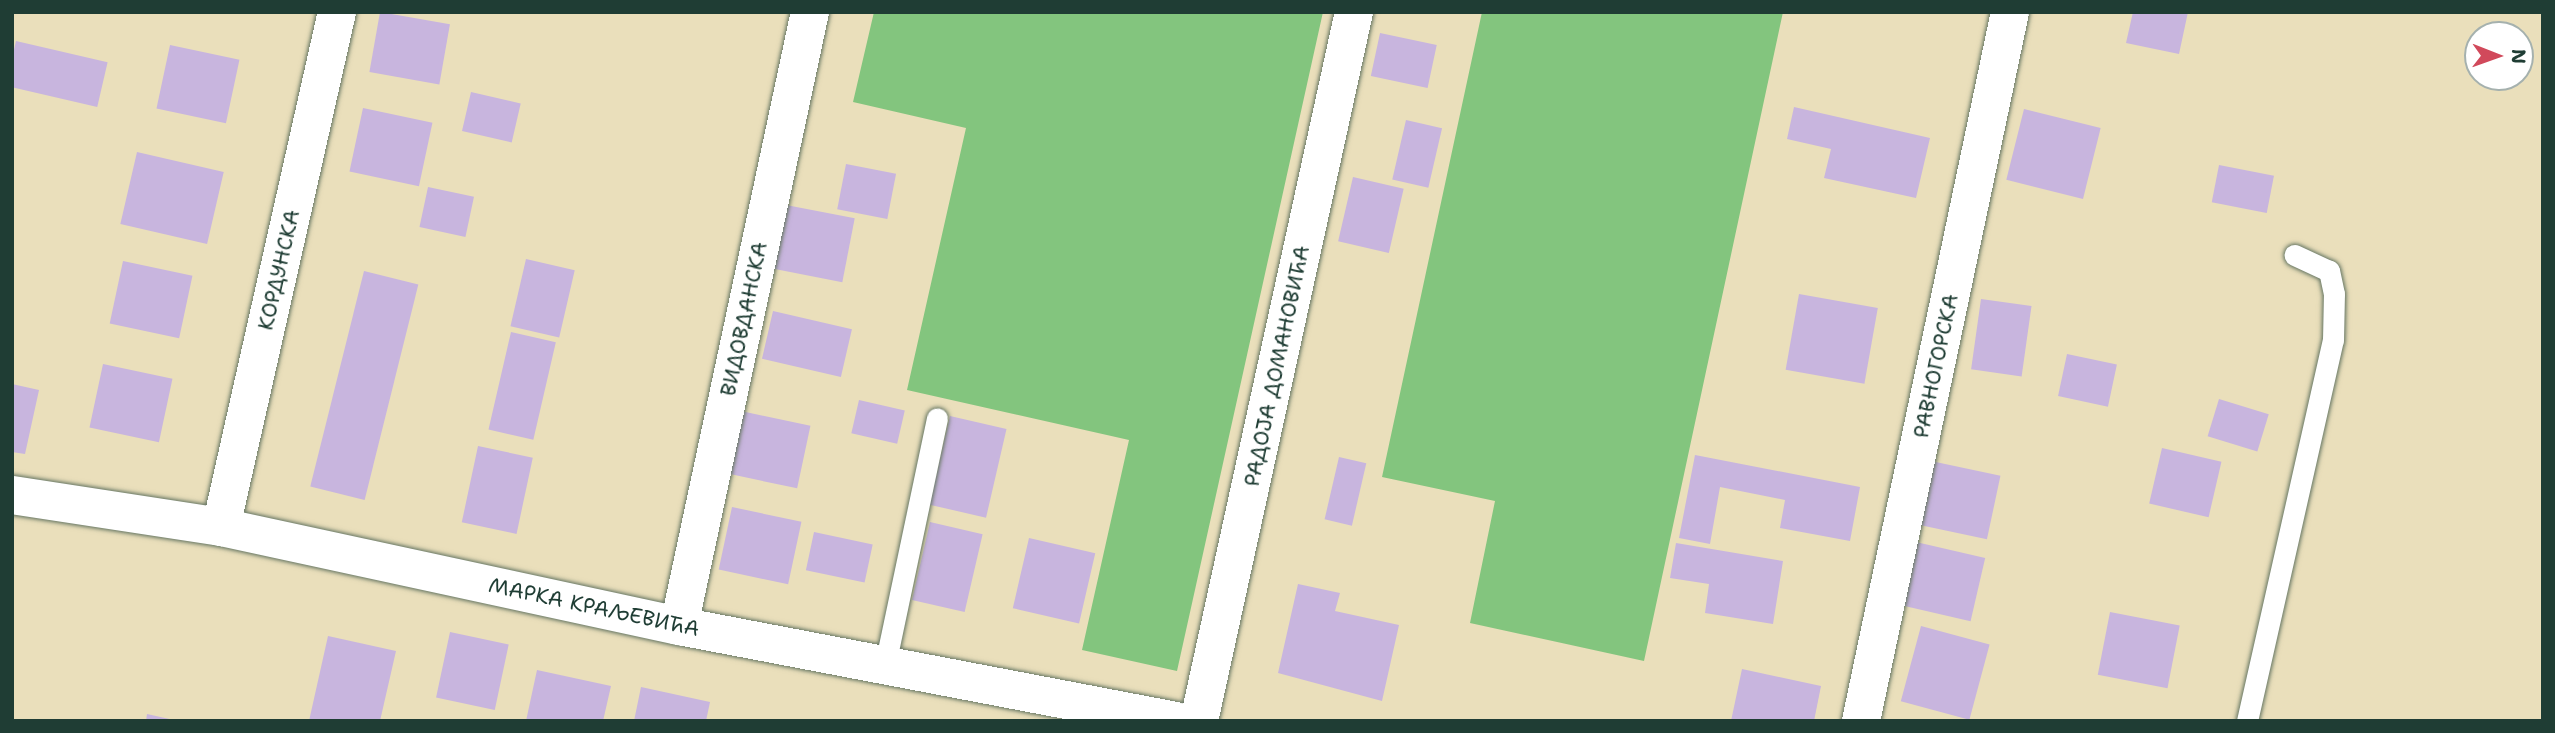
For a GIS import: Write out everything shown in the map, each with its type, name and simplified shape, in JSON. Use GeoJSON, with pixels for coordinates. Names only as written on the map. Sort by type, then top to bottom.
{"type":"FeatureCollection","features":[{"type":"Feature","properties":{"kind":"street","name":"КОРДУНСКА"},"geometry":{"type":"LineString","coordinates":[[221,527],[337,12]]}},
{"type":"Feature","properties":{"kind":"street","name":"ВИДОВДАНСКА"},"geometry":{"type":"LineString","coordinates":[[679,626],[810,12]]}},
{"type":"Feature","properties":{"kind":"street","name":"РАДОЈА ДОМАНОВИЋА"},"geometry":{"type":"LineString","coordinates":[[1199,721],[1354,12]]}},
{"type":"Feature","properties":{"kind":"street","name":"РАВНОГОРСКА"},"geometry":{"type":"LineString","coordinates":[[1861,721],[2010,12]]}},
{"type":"Feature","properties":{"kind":"street","name":"МАРКА КРАЉЕВИЋА"},"geometry":{"type":"LineString","coordinates":[[12,495],[221,527],[679,626],[1176,721]]}},
{"type":"Feature","properties":{"kind":"lane"},"geometry":{"type":"LineString","coordinates":[[2247,721],[2333,340],[2334,294],[2329,271],[2294,255]]}},
{"type":"Feature","properties":{"kind":"lane"},"geometry":{"type":"LineString","coordinates":[[885,665],[937,418]]}},
{"type":"Feature","properties":{"kind":"green space"},"geometry":{"type":"Polygon","coordinates":[[[874,12],[1323,12],[1177,671],[1082,650],[1129,440],[907,390],[966,128],[853,102],[874,12]]]}},
{"type":"Feature","properties":{"kind":"green space"},"geometry":{"type":"Polygon","coordinates":[[[1482,12],[1783,12],[1644,661],[1470,623],[1495,501],[1382,477],[1482,12]]]}},
{"type":"Feature","properties":{"kind":"building"},"geometry":{"type":"Polygon","coordinates":[[[380,12],[450,24],[439,84],[369,72],[380,12]]]}},
{"type":"Feature","properties":{"kind":"building"},"geometry":{"type":"Polygon","coordinates":[[[2133,12],[2188,12],[2179,54],[2126,43],[2133,12]]]}},
{"type":"Feature","properties":{"kind":"building"},"geometry":{"type":"Polygon","coordinates":[[[1380,33],[1437,45],[1428,88],[1371,76],[1380,33]]]}},
{"type":"Feature","properties":{"kind":"building"},"geometry":{"type":"Polygon","coordinates":[[[16,41],[108,62],[97,107],[12,87],[12,58],[16,41]]]}},
{"type":"Feature","properties":{"kind":"building"},"geometry":{"type":"Polygon","coordinates":[[[170,45],[239,60],[226,123],[156,109],[170,45]]]}},
{"type":"Feature","properties":{"kind":"building"},"geometry":{"type":"Polygon","coordinates":[[[471,92],[521,103],[512,142],[462,131],[471,92]]]}},
{"type":"Feature","properties":{"kind":"building"},"geometry":{"type":"Polygon","coordinates":[[[1794,107],[1930,138],[1916,198],[1824,178],[1831,149],[1787,139],[1794,107]]]}},
{"type":"Feature","properties":{"kind":"building"},"geometry":{"type":"Polygon","coordinates":[[[363,108],[432,123],[419,186],[349,172],[363,108]]]}},
{"type":"Feature","properties":{"kind":"building"},"geometry":{"type":"Polygon","coordinates":[[[2024,109],[2101,128],[2083,199],[2006,180],[2024,109]]]}},
{"type":"Feature","properties":{"kind":"building"},"geometry":{"type":"Polygon","coordinates":[[[1406,120],[1442,128],[1428,188],[1392,179],[1406,120]]]}},
{"type":"Feature","properties":{"kind":"building"},"geometry":{"type":"Polygon","coordinates":[[[137,152],[224,172],[207,244],[120,224],[137,152]]]}},
{"type":"Feature","properties":{"kind":"building"},"geometry":{"type":"Polygon","coordinates":[[[846,164],[896,174],[887,219],[837,209],[846,164]]]}},
{"type":"Feature","properties":{"kind":"building"},"geometry":{"type":"Polygon","coordinates":[[[2219,165],[2274,176],[2267,213],[2212,202],[2219,165]]]}},
{"type":"Feature","properties":{"kind":"building"},"geometry":{"type":"Polygon","coordinates":[[[1353,177],[1404,189],[1389,253],[1338,241],[1353,177]]]}},
{"type":"Feature","properties":{"kind":"building"},"geometry":{"type":"Polygon","coordinates":[[[428,187],[474,197],[465,237],[419,227],[428,187]]]}},
{"type":"Feature","properties":{"kind":"building"},"geometry":{"type":"Polygon","coordinates":[[[786,205],[855,218],[842,282],[774,269],[786,205]]]}},
{"type":"Feature","properties":{"kind":"building"},"geometry":{"type":"Polygon","coordinates":[[[526,259],[575,270],[559,337],[510,326],[526,259]]]}},
{"type":"Feature","properties":{"kind":"building"},"geometry":{"type":"Polygon","coordinates":[[[123,261],[192,276],[179,338],[110,324],[123,261]]]}},
{"type":"Feature","properties":{"kind":"building"},"geometry":{"type":"Polygon","coordinates":[[[364,271],[418,285],[365,500],[310,486],[364,271]]]}},
{"type":"Feature","properties":{"kind":"building"},"geometry":{"type":"Polygon","coordinates":[[[1799,294],[1878,308],[1864,384],[1786,370],[1799,294]]]}},
{"type":"Feature","properties":{"kind":"building"},"geometry":{"type":"Polygon","coordinates":[[[1981,299],[2032,306],[2022,376],[1971,369],[1981,299]]]}},
{"type":"Feature","properties":{"kind":"building"},"geometry":{"type":"Polygon","coordinates":[[[773,311],[852,329],[841,377],[762,359],[773,311]]]}},
{"type":"Feature","properties":{"kind":"building"},"geometry":{"type":"Polygon","coordinates":[[[511,332],[556,342],[533,440],[489,429],[511,332]]]}},
{"type":"Feature","properties":{"kind":"building"},"geometry":{"type":"Polygon","coordinates":[[[2067,354],[2117,365],[2108,407],[2058,396],[2067,354]]]}},
{"type":"Feature","properties":{"kind":"building"},"geometry":{"type":"Polygon","coordinates":[[[103,364],[172,379],[159,442],[89,428],[103,364]]]}},
{"type":"Feature","properties":{"kind":"building"},"geometry":{"type":"Polygon","coordinates":[[[12,384],[39,390],[25,454],[12,452],[12,384]]]}},
{"type":"Feature","properties":{"kind":"building"},"geometry":{"type":"Polygon","coordinates":[[[2219,399],[2269,414],[2257,451],[2208,436],[2219,399]]]}},
{"type":"Feature","properties":{"kind":"building"},"geometry":{"type":"Polygon","coordinates":[[[859,400],[905,411],[897,444],[851,433],[859,400]]]}},
{"type":"Feature","properties":{"kind":"building"},"geometry":{"type":"Polygon","coordinates":[[[741,411],[810,426],[797,488],[728,474],[741,411]]]}},
{"type":"Feature","properties":{"kind":"building"},"geometry":{"type":"Polygon","coordinates":[[[950,416],[1007,429],[986,518],[930,505],[950,416]]]}},
{"type":"Feature","properties":{"kind":"building"},"geometry":{"type":"Polygon","coordinates":[[[478,446],[533,458],[517,534],[462,522],[478,446]]]}},
{"type":"Feature","properties":{"kind":"building"},"geometry":{"type":"Polygon","coordinates":[[[2162,448],[2221,462],[2209,517],[2149,504],[2162,448]]]}},
{"type":"Feature","properties":{"kind":"building"},"geometry":{"type":"Polygon","coordinates":[[[1695,455],[1860,487],[1850,541],[1780,528],[1785,500],[1720,487],[1710,544],[1679,538],[1695,455]]]}},
{"type":"Feature","properties":{"kind":"building"},"geometry":{"type":"Polygon","coordinates":[[[1339,457],[1366,463],[1352,526],[1325,519],[1339,457]]]}},
{"type":"Feature","properties":{"kind":"building"},"geometry":{"type":"Polygon","coordinates":[[[1931,461],[2000,476],[1987,539],[1917,525],[1931,461]]]}},
{"type":"Feature","properties":{"kind":"building"},"geometry":{"type":"Polygon","coordinates":[[[732,507],[801,522],[788,584],[719,570],[732,507]]]}},
{"type":"Feature","properties":{"kind":"building"},"geometry":{"type":"Polygon","coordinates":[[[930,522],[983,534],[965,612],[912,600],[930,522]]]}},
{"type":"Feature","properties":{"kind":"building"},"geometry":{"type":"Polygon","coordinates":[[[814,532],[873,544],[865,583],[806,570],[814,532]]]}},
{"type":"Feature","properties":{"kind":"building"},"geometry":{"type":"Polygon","coordinates":[[[1029,538],[1095,553],[1079,623],[1013,608],[1029,538]]]}},
{"type":"Feature","properties":{"kind":"building"},"geometry":{"type":"Polygon","coordinates":[[[1916,542],[1985,558],[1971,621],[1901,605],[1916,542]]]}},
{"type":"Feature","properties":{"kind":"building"},"geometry":{"type":"Polygon","coordinates":[[[1676,543],[1783,561],[1773,624],[1705,613],[1709,584],[1670,578],[1676,543]]]}},
{"type":"Feature","properties":{"kind":"building"},"geometry":{"type":"Polygon","coordinates":[[[1298,584],[1340,593],[1335,611],[1399,625],[1382,701],[1278,673],[1298,584]]]}},
{"type":"Feature","properties":{"kind":"building"},"geometry":{"type":"Polygon","coordinates":[[[2110,612],[2180,626],[2167,688],[2098,675],[2110,612]]]}},
{"type":"Feature","properties":{"kind":"building"},"geometry":{"type":"Polygon","coordinates":[[[1921,626],[1990,644],[1969,720],[1901,701],[1921,626]]]}},
{"type":"Feature","properties":{"kind":"building"},"geometry":{"type":"Polygon","coordinates":[[[450,632],[509,644],[495,710],[436,698],[450,632]]]}},
{"type":"Feature","properties":{"kind":"building"},"geometry":{"type":"Polygon","coordinates":[[[328,636],[396,651],[380,721],[309,721],[328,636]]]}},
{"type":"Feature","properties":{"kind":"building"},"geometry":{"type":"Polygon","coordinates":[[[1742,669],[1821,686],[1814,721],[1731,721],[1742,669]]]}},
{"type":"Feature","properties":{"kind":"building"},"geometry":{"type":"Polygon","coordinates":[[[537,670],[611,686],[603,721],[526,721],[537,670]]]}},
{"type":"Feature","properties":{"kind":"building"},"geometry":{"type":"Polygon","coordinates":[[[641,687],[710,702],[706,721],[634,721],[641,687]]]}},
{"type":"Feature","properties":{"kind":"building"},"geometry":{"type":"Polygon","coordinates":[[[147,714],[174,720],[174,721],[146,721],[147,714]]]}}]}
